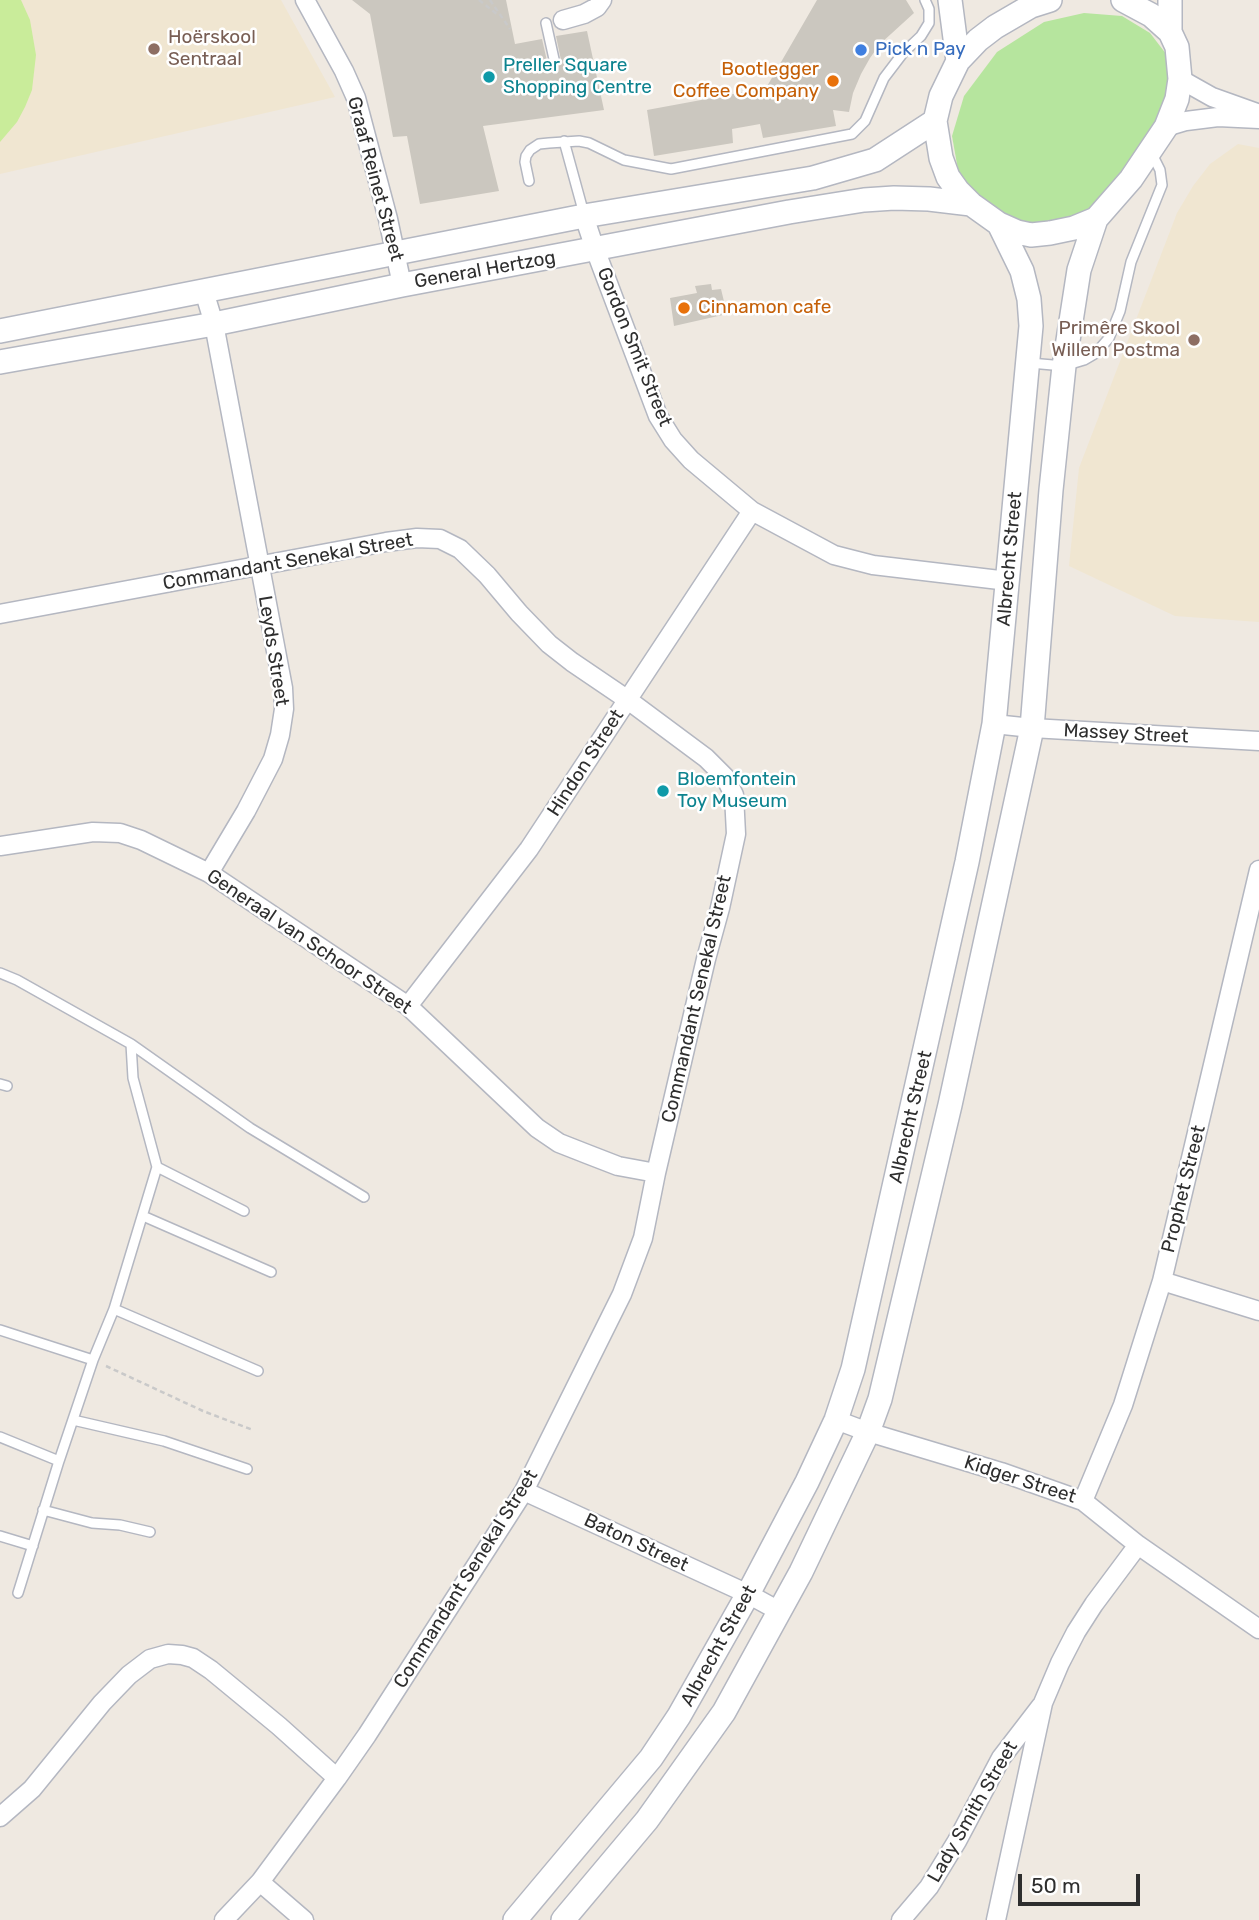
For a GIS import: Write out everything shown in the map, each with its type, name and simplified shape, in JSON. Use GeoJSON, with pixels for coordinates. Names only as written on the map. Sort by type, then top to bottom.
{"type":"FeatureCollection","features":[{"type":"Feature","properties":{"kind":"street","name":"Graaf Reinet Street"},"geometry":{"type":"LineString","coordinates":[[305,0],[356,98],[388,219],[402,285]]}},
{"type":"Feature","properties":{"kind":"street"},"geometry":{"type":"LineString","coordinates":[[554,22],[584,14],[597,7],[602,0]]}},
{"type":"Feature","properties":{"kind":"street"},"geometry":{"type":"LineString","coordinates":[[950,0],[958,61]]}},
{"type":"Feature","properties":{"kind":"street"},"geometry":{"type":"LineString","coordinates":[[1033,2],[978,40],[958,61],[941,96],[935,121],[941,158],[948,177],[971,204],[999,224],[1031,235],[1073,228],[1096,219],[1131,179],[1166,127],[1177,99],[1180,79],[1177,47],[1170,32],[1151,15],[1123,0]]}},
{"type":"Feature","properties":{"kind":"street"},"geometry":{"type":"LineString","coordinates":[[1170,0],[1170,32]]}},
{"type":"Feature","properties":{"kind":"street"},"geometry":{"type":"LineString","coordinates":[[1180,79],[1212,97],[1259,114]]}},
{"type":"Feature","properties":{"kind":"street"},"geometry":{"type":"LineString","coordinates":[[1166,127],[1186,121],[1218,117],[1259,120]]}},
{"type":"Feature","properties":{"kind":"street","name":"General Hertzog"},"geometry":{"type":"LineString","coordinates":[[0,331],[584,216],[813,178],[852,169],[875,160],[935,121]]}},
{"type":"Feature","properties":{"kind":"street","name":"General Hertzog"},"geometry":{"type":"LineString","coordinates":[[0,362],[214,324],[402,285],[789,212],[864,200],[929,199],[971,204]]}},
{"type":"Feature","properties":{"kind":"street","name":"Gordon Smit Street"},"geometry":{"type":"LineString","coordinates":[[584,216],[658,416],[673,440],[691,460],[752,510],[834,555],[873,565],[1008,581]]}},
{"type":"Feature","properties":{"kind":"street","name":"Albrecht Street"},"geometry":{"type":"LineString","coordinates":[[563,1920],[634,1836],[724,1712],[802,1572],[868,1432],[880,1399],[950,1105],[1031,728],[1064,366],[1079,270],[1096,219]]}},
{"type":"Feature","properties":{"kind":"street","name":"Albrecht Street"},"geometry":{"type":"LineString","coordinates":[[515,1920],[651,1758],[679,1716],[807,1482],[836,1420],[853,1369],[967,862],[993,724],[1031,326],[1029,299],[1022,271],[999,224]]}},
{"type":"Feature","properties":{"kind":"street","name":"Leyds Street"},"geometry":{"type":"LineString","coordinates":[[204,291],[214,324],[283,688],[284,709],[273,759],[209,873]]}},
{"type":"Feature","properties":{"kind":"street","name":"Hindon Street"},"geometry":{"type":"LineString","coordinates":[[408,1006],[529,849],[752,510]]}},
{"type":"Feature","properties":{"kind":"street","name":"Commandant Senekal Street"},"geometry":{"type":"LineString","coordinates":[[0,614],[386,542],[417,538],[440,539],[460,549],[487,575],[549,644],[706,758],[725,777],[734,795],[736,834],[720,908],[656,1173],[643,1238],[622,1294],[524,1492],[337,1778],[260,1882],[224,1920]]}},
{"type":"Feature","properties":{"kind":"street","name":"Massey Street"},"geometry":{"type":"LineString","coordinates":[[993,724],[1259,741]]}},
{"type":"Feature","properties":{"kind":"street","name":"Generaal van Schoor Street"},"geometry":{"type":"LineString","coordinates":[[0,846],[93,832],[120,833],[141,840],[209,873],[408,1006],[537,1128],[559,1143],[618,1166],[656,1173]]}},
{"type":"Feature","properties":{"kind":"street","name":"Prophet Street"},"geometry":{"type":"LineString","coordinates":[[1083,1501],[1123,1405],[1161,1281],[1252,934],[1259,870]]}},
{"type":"Feature","properties":{"kind":"street"},"geometry":{"type":"LineString","coordinates":[[1161,1281],[1259,1311]]}},
{"type":"Feature","properties":{"kind":"street","name":"Kidger Street"},"geometry":{"type":"LineString","coordinates":[[836,1420],[1083,1501],[1138,1545],[1259,1629]]}},
{"type":"Feature","properties":{"kind":"street","name":"Baton Street"},"geometry":{"type":"LineString","coordinates":[[524,1492],[748,1594],[779,1611]]}},
{"type":"Feature","properties":{"kind":"street","name":"Lady Smith Street"},"geometry":{"type":"LineString","coordinates":[[996,1920],[1043,1703],[1076,1633],[1138,1545]]}},
{"type":"Feature","properties":{"kind":"street"},"geometry":{"type":"LineString","coordinates":[[0,1817],[32,1789],[102,1703],[129,1675],[150,1660],[168,1654],[193,1658],[211,1670],[337,1778]]}},
{"type":"Feature","properties":{"kind":"street","name":"Lady Smith Street"},"geometry":{"type":"LineString","coordinates":[[901,1920],[929,1887],[1001,1758],[1043,1703]]}},
{"type":"Feature","properties":{"kind":"street"},"geometry":{"type":"LineString","coordinates":[[604,1814],[634,1836]]}},
{"type":"Feature","properties":{"kind":"street"},"geometry":{"type":"LineString","coordinates":[[260,1882],[304,1920]]}},
{"type":"Feature","properties":{"kind":"lane"},"geometry":{"type":"LineString","coordinates":[[529,181],[525,162],[530,150],[539,144],[564,141],[589,143],[624,160],[671,169],[852,134],[865,121],[884,78],[929,23],[929,9],[925,0]]}},
{"type":"Feature","properties":{"kind":"lane"},"geometry":{"type":"LineString","coordinates":[[554,22],[554,59]]}},
{"type":"Feature","properties":{"kind":"lane"},"geometry":{"type":"LineString","coordinates":[[564,141],[584,216]]}},
{"type":"Feature","properties":{"kind":"lane"},"geometry":{"type":"LineString","coordinates":[[1028,362],[1064,366],[1096,353],[1109,338],[1120,311],[1131,262],[1162,185],[1160,170],[1150,150]]}},
{"type":"Feature","properties":{"kind":"lane"},"geometry":{"type":"LineString","coordinates":[[0,973],[131,1044],[250,1128],[364,1197]]}},
{"type":"Feature","properties":{"kind":"lane"},"geometry":{"type":"LineString","coordinates":[[18,1593],[93,1360],[114,1309],[157,1167],[133,1078],[131,1044]]}},
{"type":"Feature","properties":{"kind":"lane"},"geometry":{"type":"LineString","coordinates":[[157,1167],[244,1210]]}},
{"type":"Feature","properties":{"kind":"lane"},"geometry":{"type":"LineString","coordinates":[[143,1216],[271,1272]]}},
{"type":"Feature","properties":{"kind":"lane"},"geometry":{"type":"LineString","coordinates":[[114,1309],[258,1371]]}},
{"type":"Feature","properties":{"kind":"lane"},"geometry":{"type":"LineString","coordinates":[[0,1330],[93,1360]]}},
{"type":"Feature","properties":{"kind":"lane"},"geometry":{"type":"LineString","coordinates":[[73,1420],[164,1441],[247,1469]]}},
{"type":"Feature","properties":{"kind":"lane"},"geometry":{"type":"LineString","coordinates":[[0,1437],[59,1461]]}},
{"type":"Feature","properties":{"kind":"lane"},"geometry":{"type":"LineString","coordinates":[[43,1510],[92,1523],[120,1525],[150,1532]]}},
{"type":"Feature","properties":{"kind":"lane"},"geometry":{"type":"LineString","coordinates":[[0,1536],[33,1546]]}},
{"type":"Feature","properties":{"kind":"path"},"geometry":{"type":"LineString","coordinates":[[479,0],[501,17]]}},
{"type":"Feature","properties":{"kind":"path"},"geometry":{"type":"LineString","coordinates":[[490,0],[510,29]]}},
{"type":"Feature","properties":{"kind":"path"},"geometry":{"type":"LineString","coordinates":[[93,1360],[203,1411],[253,1430]]}},
{"type":"Feature","properties":{"kind":"shaded area","name":"Hoërskool Sentraal"},"geometry":{"type":"Polygon","coordinates":[[[0,0],[281,0],[335,97],[0,174],[0,0]]]}},
{"type":"Feature","properties":{"kind":"shaded area","name":"Primêre Skool Willem Postma"},"geometry":{"type":"Polygon","coordinates":[[[1238,144],[1259,148],[1259,622],[1175,616],[1069,566],[1079,468],[1177,213],[1210,164],[1238,144]]]}},
{"type":"Feature","properties":{"kind":"green space"},"geometry":{"type":"Polygon","coordinates":[[[0,0],[21,0],[30,20],[36,55],[32,90],[25,107],[17,122],[0,142],[0,0]]]}},
{"type":"Feature","properties":{"kind":"green space"},"geometry":{"type":"Polygon","coordinates":[[[1084,13],[1122,16],[1150,33],[1170,59],[1176,99],[1115,200],[1031,232],[988,214],[960,181],[952,136],[964,96],[997,52],[1044,22],[1084,13]]]}},
{"type":"Feature","properties":{"kind":"building","name":"Preller Square Shopping Centre"},"geometry":{"type":"Polygon","coordinates":[[[352,0],[506,0],[515,44],[542,39],[547,61],[553,66],[558,65],[561,60],[556,36],[587,31],[604,110],[483,126],[499,191],[420,204],[407,136],[393,137],[370,14],[352,0]]]}},
{"type":"Feature","properties":{"kind":"building"},"geometry":{"type":"Polygon","coordinates":[[[817,0],[906,0],[914,13],[880,44],[870,58],[853,93],[849,112],[833,110],[836,126],[763,138],[760,124],[732,129],[733,143],[654,156],[647,110],[766,88],[817,0]]]}},
{"type":"Feature","properties":{"kind":"building"},"geometry":{"type":"Polygon","coordinates":[[[711,284],[712,290],[721,289],[727,314],[674,326],[670,298],[697,293],[695,286],[711,284]]]}},
{"type":"Feature","properties":{"kind":"place","name":"Hoërskool Sentraal"},"geometry":{"type":"Point","coordinates":[154,49]}},
{"type":"Feature","properties":{"kind":"place","name":"Pick n Pay"},"geometry":{"type":"Point","coordinates":[861,50]}},
{"type":"Feature","properties":{"kind":"place","name":"Preller Square Shopping Centre"},"geometry":{"type":"Point","coordinates":[489,77]}},
{"type":"Feature","properties":{"kind":"place","name":"Bootlegger Coffee Company"},"geometry":{"type":"Point","coordinates":[833,81]}},
{"type":"Feature","properties":{"kind":"place","name":"Cinnamon cafe"},"geometry":{"type":"Point","coordinates":[684,308]}},
{"type":"Feature","properties":{"kind":"place","name":"Primêre Skool Willem Postma"},"geometry":{"type":"Point","coordinates":[1194,340]}},
{"type":"Feature","properties":{"kind":"place","name":"Bloemfontein Toy Museum"},"geometry":{"type":"Point","coordinates":[663,791]}}]}
